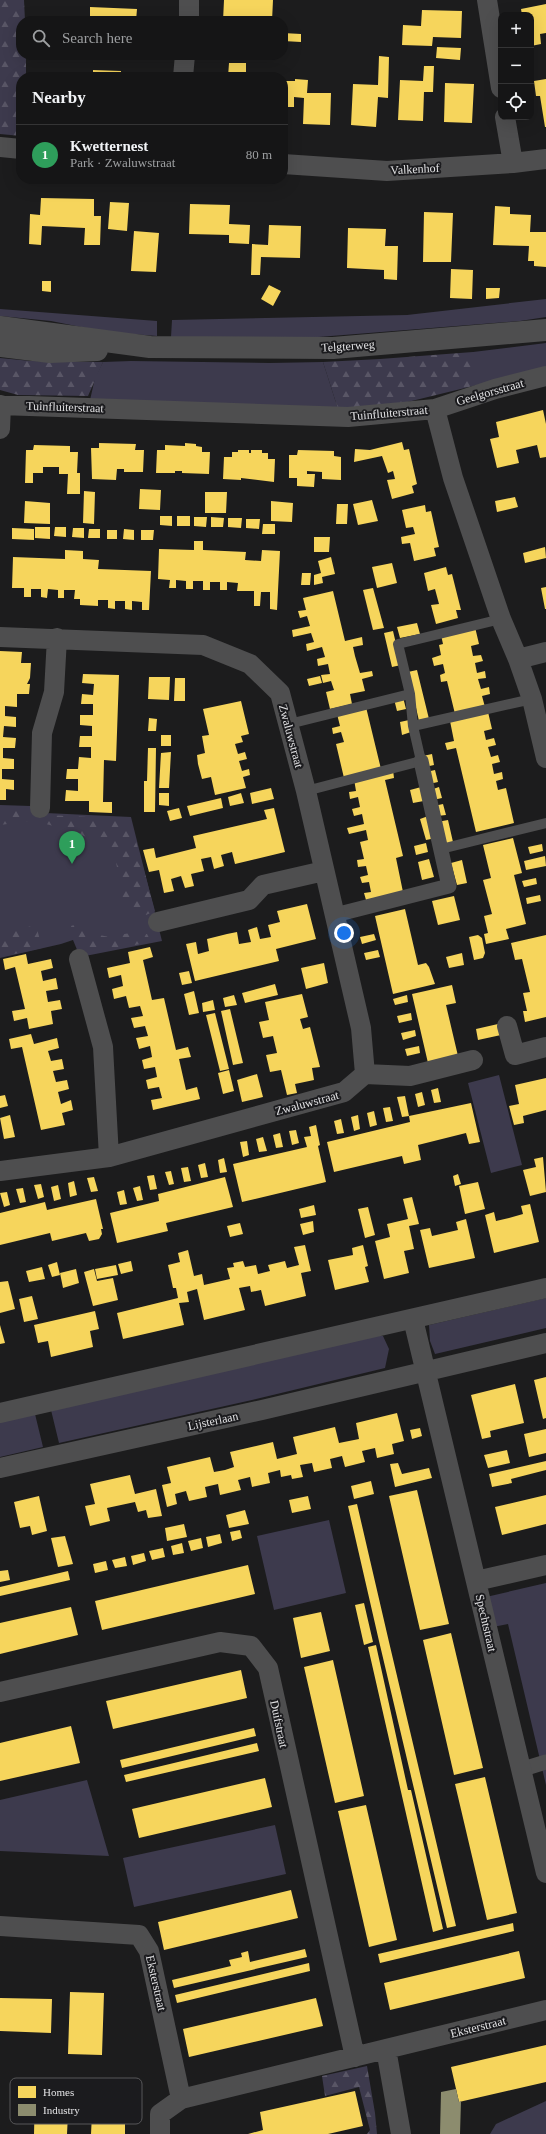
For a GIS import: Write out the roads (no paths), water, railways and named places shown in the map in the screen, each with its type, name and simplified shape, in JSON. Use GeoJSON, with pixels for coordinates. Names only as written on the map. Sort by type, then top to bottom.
{"type":"FeatureCollection","features":[{"type":"Feature","properties":{"kind":"street"},"geometry":{"type":"LineString","coordinates":[[189,0],[189,16]]}},
{"type":"Feature","properties":{"kind":"street"},"geometry":{"type":"LineString","coordinates":[[487,0],[500,84]]}},
{"type":"Feature","properties":{"kind":"street"},"geometry":{"type":"LineString","coordinates":[[183,72],[185,60]]}},
{"type":"Feature","properties":{"kind":"street"},"geometry":{"type":"LineString","coordinates":[[506,120],[513,163]]}},
{"type":"Feature","properties":{"kind":"street"},"geometry":{"type":"LineString","coordinates":[[0,147],[16,149]]}},
{"type":"Feature","properties":{"kind":"street","name":"Valkenhof"},"geometry":{"type":"LineString","coordinates":[[288,164],[388,171],[513,163],[546,159]]}},
{"type":"Feature","properties":{"kind":"street","name":"Telgterweg"},"geometry":{"type":"LineString","coordinates":[[0,327],[150,347]]}},
{"type":"Feature","properties":{"kind":"street","name":"Telgterweg"},"geometry":{"type":"LineString","coordinates":[[0,346],[50,352],[150,347],[333,348],[546,330]]}},
{"type":"Feature","properties":{"kind":"street","name":"Geelgorsstraat"},"geometry":{"type":"LineString","coordinates":[[435,409],[495,389],[546,376]]}},
{"type":"Feature","properties":{"kind":"street"},"geometry":{"type":"LineString","coordinates":[[0,405],[0,429]]}},
{"type":"Feature","properties":{"kind":"street","name":"Tuinfluiterstraat"},"geometry":{"type":"LineString","coordinates":[[0,405],[336,417],[435,409],[453,478],[501,619],[518,659],[532,700],[546,758]]}},
{"type":"Feature","properties":{"kind":"street","name":"Zwaluwstraat"},"geometry":{"type":"LineString","coordinates":[[0,636],[203,645],[250,664],[280,693],[306,790],[361,1028],[365,1074],[344,1092],[109,1156],[0,1171]]}},
{"type":"Feature","properties":{"kind":"street"},"geometry":{"type":"LineString","coordinates":[[40,808],[42,733],[54,692],[57,638]]}},
{"type":"Feature","properties":{"kind":"street"},"geometry":{"type":"LineString","coordinates":[[518,659],[546,652]]}},
{"type":"Feature","properties":{"kind":"street"},"geometry":{"type":"LineString","coordinates":[[335,914],[449,886],[421,761]]}},
{"type":"Feature","properties":{"kind":"street"},"geometry":{"type":"LineString","coordinates":[[158,922],[249,900],[263,885],[324,871]]}},
{"type":"Feature","properties":{"kind":"street"},"geometry":{"type":"LineString","coordinates":[[79,958],[103,1047],[109,1156]]}},
{"type":"Feature","properties":{"kind":"street"},"geometry":{"type":"LineString","coordinates":[[507,1026],[515,1055],[546,1047]]}},
{"type":"Feature","properties":{"kind":"street"},"geometry":{"type":"LineString","coordinates":[[365,1074],[410,1076],[473,1060]]}},
{"type":"Feature","properties":{"kind":"street"},"geometry":{"type":"LineString","coordinates":[[0,1413],[546,1288]]}},
{"type":"Feature","properties":{"kind":"street"},"geometry":{"type":"LineString","coordinates":[[413,1319],[425,1372]]}},
{"type":"Feature","properties":{"kind":"street","name":"Lijsterlaan"},"geometry":{"type":"LineString","coordinates":[[0,1468],[425,1372],[546,1343]]}},
{"type":"Feature","properties":{"kind":"street","name":"Spechtstraat"},"geometry":{"type":"LineString","coordinates":[[425,1372],[520,1770],[545,1861]]}},
{"type":"Feature","properties":{"kind":"street"},"geometry":{"type":"LineString","coordinates":[[476,1581],[546,1565]]}},
{"type":"Feature","properties":{"kind":"street","name":"Duifstraat"},"geometry":{"type":"LineString","coordinates":[[0,1692],[220,1642],[251,1646],[268,1668],[355,2057]]}},
{"type":"Feature","properties":{"kind":"street"},"geometry":{"type":"LineString","coordinates":[[520,1770],[546,1762]]}},
{"type":"Feature","properties":{"kind":"street","name":"Eksterstraat"},"geometry":{"type":"LineString","coordinates":[[0,1926],[139,1935],[149,1951],[181,2099]]}},
{"type":"Feature","properties":{"kind":"street","name":"Eksterstraat"},"geometry":{"type":"LineString","coordinates":[[160,2134],[160,2114],[181,2099],[546,2010]]}},
{"type":"Feature","properties":{"kind":"street"},"geometry":{"type":"LineString","coordinates":[[386,2049],[401,2134]]}},
{"type":"Feature","properties":{"kind":"lane"},"geometry":{"type":"LineString","coordinates":[[306,790],[421,761],[413,726],[410,694],[398,644],[501,619]]}},
{"type":"Feature","properties":{"kind":"lane"},"geometry":{"type":"LineString","coordinates":[[289,724],[410,694]]}},
{"type":"Feature","properties":{"kind":"lane"},"geometry":{"type":"LineString","coordinates":[[413,726],[532,700]]}},
{"type":"Feature","properties":{"kind":"lane"},"geometry":{"type":"LineString","coordinates":[[441,849],[546,823]]}},
{"type":"Feature","properties":{"kind":"place","name":"Kwetternest"},"geometry":{"type":"Point","coordinates":[72,864]}}]}
